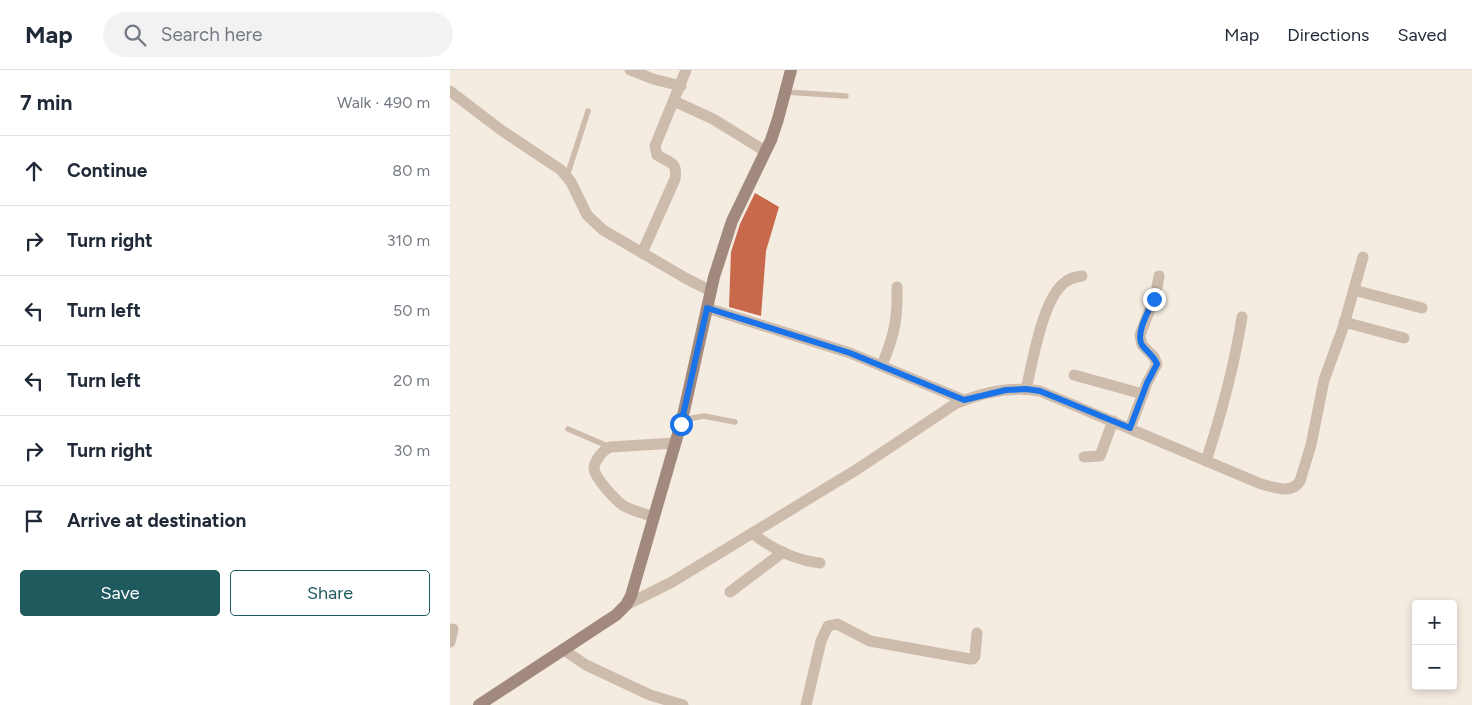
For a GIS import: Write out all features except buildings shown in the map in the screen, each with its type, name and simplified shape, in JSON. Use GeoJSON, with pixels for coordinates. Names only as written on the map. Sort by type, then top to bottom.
{"type":"FeatureCollection","features":[{"type":"Feature","properties":{"kind":"main road"},"geometry":{"type":"LineString","coordinates":[[479,705],[616,615],[626,605],[631,596],[676,443],[711,291],[732,221],[766,150],[778,119],[791,70]]}},
{"type":"Feature","properties":{"kind":"street"},"geometry":{"type":"LineString","coordinates":[[630,70],[653,79],[681,86]]}},
{"type":"Feature","properties":{"kind":"street"},"geometry":{"type":"LineString","coordinates":[[642,253],[675,178],[676,168],[655,151],[657,140],[681,86],[686,70]]}},
{"type":"Feature","properties":{"kind":"street"},"geometry":{"type":"LineString","coordinates":[[450,91],[501,130],[553,164],[567,176],[582,206],[593,221],[603,230],[687,280],[711,291]]}},
{"type":"Feature","properties":{"kind":"street"},"geometry":{"type":"LineString","coordinates":[[674,101],[713,119],[766,150]]}},
{"type":"Feature","properties":{"kind":"street"},"geometry":{"type":"LineString","coordinates":[[626,605],[672,582],[856,470],[955,404],[1006,390],[1026,389],[1040,391],[1261,484],[1286,490],[1297,486],[1311,445],[1324,380],[1344,322],[1363,257]]}},
{"type":"Feature","properties":{"kind":"street"},"geometry":{"type":"LineString","coordinates":[[1026,389],[1045,316],[1054,296],[1062,284],[1072,278],[1082,276]]}},
{"type":"Feature","properties":{"kind":"street"},"geometry":{"type":"LineString","coordinates":[[1130,428],[1157,364],[1154,357],[1142,345],[1140,336],[1156,293],[1159,276]]}},
{"type":"Feature","properties":{"kind":"street"},"geometry":{"type":"LineString","coordinates":[[882,365],[894,330],[898,307],[897,287]]}},
{"type":"Feature","properties":{"kind":"street"},"geometry":{"type":"LineString","coordinates":[[1354,290],[1422,308]]}},
{"type":"Feature","properties":{"kind":"street"},"geometry":{"type":"LineString","coordinates":[[707,308],[850,353],[964,400]]}},
{"type":"Feature","properties":{"kind":"street"},"geometry":{"type":"LineString","coordinates":[[1206,461],[1223,408],[1233,368],[1242,317]]}},
{"type":"Feature","properties":{"kind":"street"},"geometry":{"type":"LineString","coordinates":[[1344,322],[1404,338]]}},
{"type":"Feature","properties":{"kind":"street"},"geometry":{"type":"LineString","coordinates":[[1074,374],[1119,389],[1143,394]]}},
{"type":"Feature","properties":{"kind":"street"},"geometry":{"type":"LineString","coordinates":[[1084,457],[1100,456],[1113,421]]}},
{"type":"Feature","properties":{"kind":"street"},"geometry":{"type":"LineString","coordinates":[[654,517],[625,507],[620,503],[596,474],[595,464],[603,451],[610,447],[676,443]]}},
{"type":"Feature","properties":{"kind":"street"},"geometry":{"type":"LineString","coordinates":[[752,533],[765,543],[797,559],[820,563]]}},
{"type":"Feature","properties":{"kind":"street"},"geometry":{"type":"LineString","coordinates":[[730,592],[782,552]]}},
{"type":"Feature","properties":{"kind":"street"},"geometry":{"type":"LineString","coordinates":[[806,705],[820,641],[828,626],[837,624],[870,641],[970,659],[973,659],[975,656],[977,633]]}},
{"type":"Feature","properties":{"kind":"street"},"geometry":{"type":"LineString","coordinates":[[450,642],[453,629]]}},
{"type":"Feature","properties":{"kind":"street"},"geometry":{"type":"LineString","coordinates":[[564,650],[586,665],[650,694],[683,705]]}},
{"type":"Feature","properties":{"kind":"lane"},"geometry":{"type":"LineString","coordinates":[[786,92],[846,96]]}},
{"type":"Feature","properties":{"kind":"lane"},"geometry":{"type":"LineString","coordinates":[[567,176],[588,111]]}},
{"type":"Feature","properties":{"kind":"lane"},"geometry":{"type":"LineString","coordinates":[[682,420],[704,416],[735,422]]}},
{"type":"Feature","properties":{"kind":"lane"},"geometry":{"type":"LineString","coordinates":[[568,429],[610,447]]}},
{"type":"Feature","properties":{"kind":"route"},"geometry":{"type":"LineString","coordinates":[[681,424],[707,308],[850,353],[964,400],[1006,390],[1026,389],[1040,391],[1130,428],[1147,383],[1157,364],[1154,357],[1142,345],[1140,339],[1140,332],[1154,299]]}}]}
